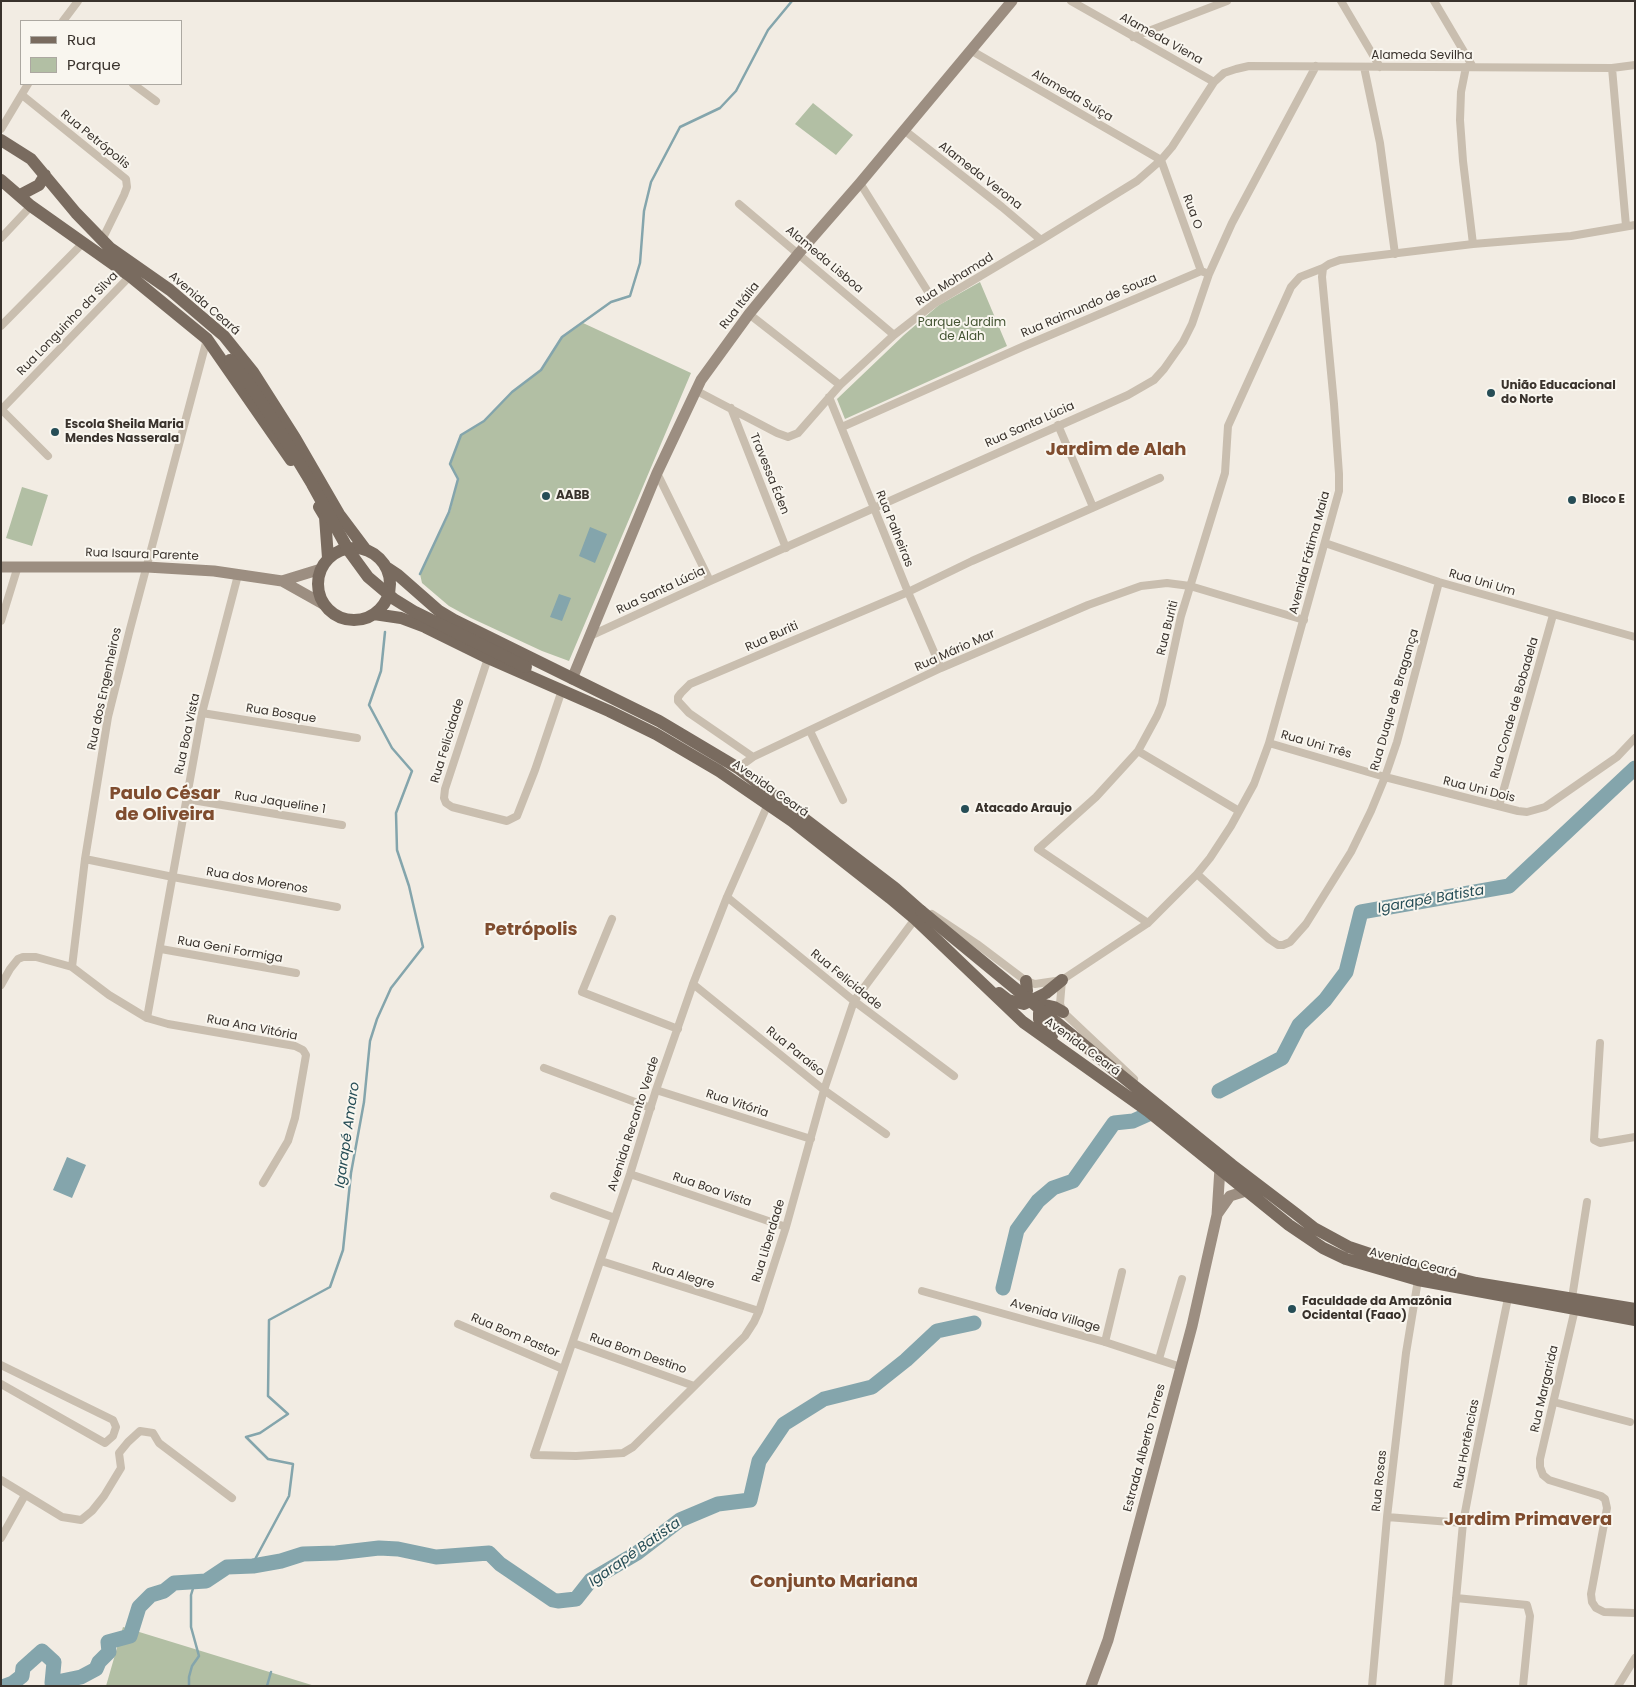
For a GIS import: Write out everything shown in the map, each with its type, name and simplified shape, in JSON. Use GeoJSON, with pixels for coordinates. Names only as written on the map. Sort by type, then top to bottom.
{"type":"FeatureCollection","features":[{"type":"Feature","properties":{"kind":"main road","name":"Avenida Ceará"},"geometry":{"type":"LineString","coordinates":[[2,139],[31,159],[76,213],[110,248],[170,290],[224,336],[253,372],[295,438],[339,514],[366,550]]}},
{"type":"Feature","properties":{"kind":"main road"},"geometry":{"type":"LineString","coordinates":[[20,196],[39,185],[45,174]]}},
{"type":"Feature","properties":{"kind":"main road","name":"Avenida Ceará"},"geometry":{"type":"LineString","coordinates":[[1,180],[31,206],[130,276],[209,341],[288,456],[325,517],[324,564]]}},
{"type":"Feature","properties":{"kind":"main road"},"geometry":{"type":"LineString","coordinates":[[209,341],[230,360],[250,385],[308,477],[349,551],[368,577],[394,599],[415,612],[526,667],[558,688]]}},
{"type":"Feature","properties":{"kind":"main road"},"geometry":{"type":"LineString","coordinates":[[359,548],[366,550],[377,557],[386,567],[390,580],[389,593],[384,605],[374,614],[362,620],[348,620],[336,616],[323,604],[318,589],[324,564],[334,554],[346,549],[359,548]]}},
{"type":"Feature","properties":{"kind":"main road","name":"Avenida Ceará"},"geometry":{"type":"LineString","coordinates":[[386,567],[398,575],[439,611],[454,620],[659,721],[738,768],[1314,1228],[1349,1247],[1400,1264],[1635,1320]]}},
{"type":"Feature","properties":{"kind":"main road"},"geometry":{"type":"LineString","coordinates":[[374,614],[414,622],[488,658],[558,688]]}},
{"type":"Feature","properties":{"kind":"main road","name":"Avenida Ceará"},"geometry":{"type":"LineString","coordinates":[[558,688],[656,734],[719,771],[918,912],[974,976],[1023,1022],[1148,1111],[1289,1225],[1322,1248],[1346,1259],[1418,1280],[1508,1298],[1635,1309]]}},
{"type":"Feature","properties":{"kind":"main road"},"geometry":{"type":"LineString","coordinates":[[974,976],[1008,1000],[1024,1004],[1046,993],[1062,980]]}},
{"type":"Feature","properties":{"kind":"main road"},"geometry":{"type":"LineString","coordinates":[[1016,1002],[1027,991],[1026,981]]}},
{"type":"Feature","properties":{"kind":"main road"},"geometry":{"type":"LineString","coordinates":[[1063,1012],[1054,1007],[1045,1006],[1039,1013],[1039,1019],[1044,1029],[1084,1064]]}},
{"type":"Feature","properties":{"kind":"street"},"geometry":{"type":"LineString","coordinates":[[64,20],[78,1]]}},
{"type":"Feature","properties":{"kind":"street","name":"Rua Itália"},"geometry":{"type":"LineString","coordinates":[[572,679],[592,635],[657,473],[701,380],[749,314],[799,253],[972,51],[1012,1]]}},
{"type":"Feature","properties":{"kind":"street","name":"Alameda Viena"},"geometry":{"type":"LineString","coordinates":[[1071,1],[1214,82]]}},
{"type":"Feature","properties":{"kind":"street"},"geometry":{"type":"LineString","coordinates":[[1133,37],[1227,1]]}},
{"type":"Feature","properties":{"kind":"street"},"geometry":{"type":"LineString","coordinates":[[1342,1],[1380,68]]}},
{"type":"Feature","properties":{"kind":"street"},"geometry":{"type":"LineString","coordinates":[[1434,1],[1469,67],[1461,92],[1460,120],[1473,244]]}},
{"type":"Feature","properties":{"kind":"street","name":"Alameda Suíça"},"geometry":{"type":"LineString","coordinates":[[972,51],[1161,160]]}},
{"type":"Feature","properties":{"kind":"street","name":"Alameda Sevilha"},"geometry":{"type":"LineString","coordinates":[[1214,82],[1224,73],[1249,66],[1534,69],[1612,68],[1635,65]]}},
{"type":"Feature","properties":{"kind":"street","name":"Rua Santa Lúcia"},"geometry":{"type":"LineString","coordinates":[[592,635],[710,580],[786,548],[1128,394],[1154,380],[1183,342],[1192,324],[1205,273],[1316,66]]}},
{"type":"Feature","properties":{"kind":"street"},"geometry":{"type":"LineString","coordinates":[[1364,67],[1380,144],[1395,254]]}},
{"type":"Feature","properties":{"kind":"street"},"geometry":{"type":"LineString","coordinates":[[1322,268],[1340,260],[1473,244],[1571,236],[1630,225],[1612,68]]}},
{"type":"Feature","properties":{"kind":"street","name":"Rua Mohamad"},"geometry":{"type":"LineString","coordinates":[[695,390],[777,433],[788,437],[798,433],[840,385],[894,335],[936,303],[1131,185],[1161,160],[1172,147],[1214,82]]}},
{"type":"Feature","properties":{"kind":"street"},"geometry":{"type":"LineString","coordinates":[[2,139],[27,85]]}},
{"type":"Feature","properties":{"kind":"street"},"geometry":{"type":"LineString","coordinates":[[134,85],[156,101]]}},
{"type":"Feature","properties":{"kind":"street","name":"Rua Petrópolis"},"geometry":{"type":"LineString","coordinates":[[22,95],[126,179],[124,195],[102,240]]}},
{"type":"Feature","properties":{"kind":"street","name":"Alameda Verona"},"geometry":{"type":"LineString","coordinates":[[904,130],[1041,240]]}},
{"type":"Feature","properties":{"kind":"street","name":"Rua O"},"geometry":{"type":"LineString","coordinates":[[1161,160],[1205,273]]}},
{"type":"Feature","properties":{"kind":"street"},"geometry":{"type":"LineString","coordinates":[[860,183],[936,303]]}},
{"type":"Feature","properties":{"kind":"street","name":"Alameda Lisboa"},"geometry":{"type":"LineString","coordinates":[[739,204],[894,335]]}},
{"type":"Feature","properties":{"kind":"street"},"geometry":{"type":"LineString","coordinates":[[1,238],[31,206]]}},
{"type":"Feature","properties":{"kind":"street"},"geometry":{"type":"LineString","coordinates":[[1,326],[84,242]]}},
{"type":"Feature","properties":{"kind":"street","name":"Avenida Fátima Maia"},"geometry":{"type":"LineString","coordinates":[[1062,980],[1148,923],[1197,874],[1210,858],[1254,784],[1269,743],[1339,490],[1322,268]]}},
{"type":"Feature","properties":{"kind":"street","name":"Rua Buriti"},"geometry":{"type":"LineString","coordinates":[[1148,923],[1038,849],[1096,797],[1138,751],[1152,726],[1162,704],[1181,616],[1225,473],[1228,426],[1291,287],[1300,277],[1322,268]]}},
{"type":"Feature","properties":{"kind":"street","name":"Rua Raimundo de Souza"},"geometry":{"type":"LineString","coordinates":[[842,427],[1012,351],[1205,273]]}},
{"type":"Feature","properties":{"kind":"street","name":"Rua Longuinho da Silva"},"geometry":{"type":"LineString","coordinates":[[1,410],[130,276]]}},
{"type":"Feature","properties":{"kind":"street"},"geometry":{"type":"LineString","coordinates":[[749,314],[840,385]]}},
{"type":"Feature","properties":{"kind":"street","name":"Rua dos Engenheiros"},"geometry":{"type":"LineString","coordinates":[[72,967],[86,859],[108,717],[209,341]]}},
{"type":"Feature","properties":{"kind":"street","name":"Rua Palheiras"},"geometry":{"type":"LineString","coordinates":[[830,396],[873,508],[941,668]]}},
{"type":"Feature","properties":{"kind":"street","name":"Travessa Éden"},"geometry":{"type":"LineString","coordinates":[[731,408],[786,548]]}},
{"type":"Feature","properties":{"kind":"street"},"geometry":{"type":"LineString","coordinates":[[1,410],[48,456]]}},
{"type":"Feature","properties":{"kind":"street"},"geometry":{"type":"LineString","coordinates":[[1058,425],[1093,507]]}},
{"type":"Feature","properties":{"kind":"street"},"geometry":{"type":"LineString","coordinates":[[657,473],[710,580]]}},
{"type":"Feature","properties":{"kind":"street","name":"Rua Buriti"},"geometry":{"type":"LineString","coordinates":[[753,757],[689,713],[678,701],[678,697],[690,684],[908,592],[972,561],[1160,478]]}},
{"type":"Feature","properties":{"kind":"street","name":"Rua Uni Um"},"geometry":{"type":"LineString","coordinates":[[1325,543],[1439,582],[1635,637]]}},
{"type":"Feature","properties":{"kind":"street","name":"Rua Isaura Parente"},"geometry":{"type":"LineString","coordinates":[[282,581],[324,564]]}},
{"type":"Feature","properties":{"kind":"street"},"geometry":{"type":"LineString","coordinates":[[1,621],[18,566]]}},
{"type":"Feature","properties":{"kind":"street","name":"Rua Isaura Parente"},"geometry":{"type":"LineString","coordinates":[[1,567],[147,567],[214,571],[282,581],[323,604]]}},
{"type":"Feature","properties":{"kind":"street","name":"Rua Boa Vista"},"geometry":{"type":"LineString","coordinates":[[147,1018],[161,949],[202,712],[238,576]]}},
{"type":"Feature","properties":{"kind":"street","name":"Rua Duque de Bragança"},"geometry":{"type":"LineString","coordinates":[[1197,874],[1269,939],[1282,945],[1290,942],[1306,924],[1351,852],[1385,777],[1397,742],[1439,582]]}},
{"type":"Feature","properties":{"kind":"street","name":"Rua Mário Mar"},"geometry":{"type":"LineString","coordinates":[[738,768],[753,757],[941,668],[1088,605],[1141,586],[1167,583],[1190,586]]}},
{"type":"Feature","properties":{"kind":"street"},"geometry":{"type":"LineString","coordinates":[[1190,586],[1304,620]]}},
{"type":"Feature","properties":{"kind":"street","name":"Rua Conde de Bobadela"},"geometry":{"type":"LineString","coordinates":[[1499,806],[1553,615]]}},
{"type":"Feature","properties":{"kind":"street","name":"Rua Felicidade"},"geometry":{"type":"LineString","coordinates":[[488,658],[444,788],[446,804],[452,807],[507,820],[516,816],[535,770],[558,688]]}},
{"type":"Feature","properties":{"kind":"street","name":"Rua Bosque"},"geometry":{"type":"LineString","coordinates":[[202,712],[357,738]]}},
{"type":"Feature","properties":{"kind":"street"},"geometry":{"type":"LineString","coordinates":[[810,731],[843,800]]}},
{"type":"Feature","properties":{"kind":"street","name":"Rua Uni Dois"},"geometry":{"type":"LineString","coordinates":[[1385,777],[1527,812],[1545,807],[1617,757],[1635,738]]}},
{"type":"Feature","properties":{"kind":"street","name":"Rua Uni Três"},"geometry":{"type":"LineString","coordinates":[[1269,743],[1385,777]]}},
{"type":"Feature","properties":{"kind":"street"},"geometry":{"type":"LineString","coordinates":[[1138,751],[1239,811]]}},
{"type":"Feature","properties":{"kind":"street","name":"Rua Jaqueline 1"},"geometry":{"type":"LineString","coordinates":[[186,799],[342,825]]}},
{"type":"Feature","properties":{"kind":"street","name":"Avenida Recanto Verde"},"geometry":{"type":"LineString","coordinates":[[534,1455],[693,984],[727,897],[768,804]]}},
{"type":"Feature","properties":{"kind":"street","name":"Rua dos Morenos"},"geometry":{"type":"LineString","coordinates":[[86,859],[172,877],[337,907]]}},
{"type":"Feature","properties":{"kind":"street","name":"Rua Felicidade"},"geometry":{"type":"LineString","coordinates":[[727,897],[854,1001],[954,1076]]}},
{"type":"Feature","properties":{"kind":"street","name":"Avenida Ceará"},"geometry":{"type":"LineString","coordinates":[[918,912],[933,914],[1026,981]]}},
{"type":"Feature","properties":{"kind":"street","name":"Rua Liberdade"},"geometry":{"type":"LineString","coordinates":[[534,1455],[576,1456],[622,1453],[633,1447],[745,1336],[759,1311],[786,1227],[824,1090],[854,1001],[918,912]]}},
{"type":"Feature","properties":{"kind":"street"},"geometry":{"type":"LineString","coordinates":[[612,919],[582,992],[678,1029]]}},
{"type":"Feature","properties":{"kind":"street","name":"Rua Geni Formiga"},"geometry":{"type":"LineString","coordinates":[[161,949],[296,973]]}},
{"type":"Feature","properties":{"kind":"street"},"geometry":{"type":"LineString","coordinates":[[1,985],[10,969],[18,959],[23,957],[36,957],[72,967]]}},
{"type":"Feature","properties":{"kind":"street","name":"Rua Ana Vitória"},"geometry":{"type":"LineString","coordinates":[[72,967],[109,994],[147,1018],[168,1024],[295,1046],[303,1050],[306,1056],[292,1128],[284,1148],[263,1183]]}},
{"type":"Feature","properties":{"kind":"street"},"geometry":{"type":"LineString","coordinates":[[1026,981],[1035,984],[1062,980]]}},
{"type":"Feature","properties":{"kind":"street","name":"Avenida Ceará"},"geometry":{"type":"LineString","coordinates":[[1062,980],[1060,1004],[1063,1012],[1124,1069],[1149,1098]]}},
{"type":"Feature","properties":{"kind":"street","name":"Rua Paraíso"},"geometry":{"type":"LineString","coordinates":[[693,984],[824,1090],[886,1134]]}},
{"type":"Feature","properties":{"kind":"street"},"geometry":{"type":"LineString","coordinates":[[1600,1043],[1594,1138],[1596,1142],[1600,1143],[1635,1137]]}},
{"type":"Feature","properties":{"kind":"street"},"geometry":{"type":"LineString","coordinates":[[544,1068],[651,1108]]}},
{"type":"Feature","properties":{"kind":"street","name":"Rua Vitória"},"geometry":{"type":"LineString","coordinates":[[656,1090],[811,1139]]}},
{"type":"Feature","properties":{"kind":"street","name":"Estrada Alberto Torres"},"geometry":{"type":"LineString","coordinates":[[1091,1686],[1108,1640],[1159,1443],[1181,1367],[1217,1214],[1220,1168]]}},
{"type":"Feature","properties":{"kind":"street","name":"Rua Boa Vista"},"geometry":{"type":"LineString","coordinates":[[630,1174],[786,1227]]}},
{"type":"Feature","properties":{"kind":"street","name":"Estrada Alberto Torres"},"geometry":{"type":"LineString","coordinates":[[1217,1214],[1230,1196],[1246,1190]]}},
{"type":"Feature","properties":{"kind":"street"},"geometry":{"type":"LineString","coordinates":[[554,1196],[615,1218]]}},
{"type":"Feature","properties":{"kind":"street","name":"Rua Margarida"},"geometry":{"type":"LineString","coordinates":[[1587,1202],[1573,1304],[1554,1402],[1540,1459],[1540,1468],[1543,1475],[1549,1480],[1601,1496],[1607,1503],[1604,1530],[1591,1594],[1592,1602],[1596,1608],[1604,1612],[1635,1613]]}},
{"type":"Feature","properties":{"kind":"street","name":"Rua Alegre"},"geometry":{"type":"LineString","coordinates":[[601,1261],[759,1311]]}},
{"type":"Feature","properties":{"kind":"street"},"geometry":{"type":"LineString","coordinates":[[1105,1342],[1122,1272]]}},
{"type":"Feature","properties":{"kind":"street"},"geometry":{"type":"LineString","coordinates":[[1159,1360],[1182,1279]]}},
{"type":"Feature","properties":{"kind":"street","name":"Rua Rosas"},"geometry":{"type":"LineString","coordinates":[[1372,1686],[1387,1517],[1406,1353],[1418,1280]]}},
{"type":"Feature","properties":{"kind":"street","name":"Avenida Village"},"geometry":{"type":"LineString","coordinates":[[922,1291],[1105,1342],[1181,1367]]}},
{"type":"Feature","properties":{"kind":"street","name":"Rua Hortências"},"geometry":{"type":"LineString","coordinates":[[1448,1686],[1463,1523],[1508,1298]]}},
{"type":"Feature","properties":{"kind":"street","name":"Rua Bom Pastor"},"geometry":{"type":"LineString","coordinates":[[458,1324],[563,1369]]}},
{"type":"Feature","properties":{"kind":"street","name":"Rua Bom Destino"},"geometry":{"type":"LineString","coordinates":[[573,1343],[637,1364],[694,1386]]}},
{"type":"Feature","properties":{"kind":"street"},"geometry":{"type":"LineString","coordinates":[[1,1365],[113,1420],[115,1431],[113,1436],[105,1443],[1,1384]]}},
{"type":"Feature","properties":{"kind":"street"},"geometry":{"type":"LineString","coordinates":[[1554,1402],[1630,1422]]}},
{"type":"Feature","properties":{"kind":"street"},"geometry":{"type":"LineString","coordinates":[[1,1480],[62,1517],[81,1520],[92,1511],[104,1496],[121,1468],[119,1453],[140,1431],[153,1433],[159,1443],[232,1498]]}},
{"type":"Feature","properties":{"kind":"street"},"geometry":{"type":"LineString","coordinates":[[1,1538],[25,1494]]}},
{"type":"Feature","properties":{"kind":"street"},"geometry":{"type":"LineString","coordinates":[[1387,1517],[1463,1523]]}},
{"type":"Feature","properties":{"kind":"street"},"geometry":{"type":"LineString","coordinates":[[1456,1598],[1527,1605],[1530,1616],[1523,1686]]}},
{"type":"Feature","properties":{"kind":"street"},"geometry":{"type":"LineString","coordinates":[[1618,1686],[1635,1658]]}},
{"type":"Feature","properties":{"kind":"green space"},"geometry":{"type":"Polygon","coordinates":[[[813,103],[853,135],[836,155],[795,124],[813,103]]]}},
{"type":"Feature","properties":{"kind":"green space","name":"Parque Jardim de Alah"},"geometry":{"type":"Polygon","coordinates":[[[980,282],[1007,346],[845,419],[837,399],[904,335],[939,305],[980,282]]]}},
{"type":"Feature","properties":{"kind":"green space","name":"AABB"},"geometry":{"type":"Polygon","coordinates":[[[583,323],[691,373],[569,661],[542,651],[449,606],[422,583],[420,574],[450,512],[458,479],[450,464],[461,435],[484,421],[512,392],[541,370],[562,337],[583,323]]]}},
{"type":"Feature","properties":{"kind":"green space"},"geometry":{"type":"Polygon","coordinates":[[[22,487],[48,495],[32,546],[6,538],[22,487]]]}},
{"type":"Feature","properties":{"kind":"green space"},"geometry":{"type":"Polygon","coordinates":[[[123,1627],[315,1686],[106,1686],[123,1627]]]}},
{"type":"Feature","properties":{"kind":"water"},"geometry":{"type":"Polygon","coordinates":[[[590,527],[607,534],[595,563],[579,556],[590,527]]]}},
{"type":"Feature","properties":{"kind":"water"},"geometry":{"type":"Polygon","coordinates":[[[559,594],[571,598],[562,621],[550,617],[559,594]]]}},
{"type":"Feature","properties":{"kind":"water"},"geometry":{"type":"Polygon","coordinates":[[[67,1157],[86,1165],[72,1198],[53,1190],[67,1157]]]}},
{"type":"Feature","properties":{"kind":"waterway","name":"Igarapé Amaro"},"geometry":{"type":"LineString","coordinates":[[420,574],[449,512],[458,479],[450,464],[461,435],[484,421],[512,392],[541,370],[562,337],[611,302],[630,296],[640,263],[644,211],[651,182],[680,127],[720,108],[736,91],[768,30],[792,1]]}},
{"type":"Feature","properties":{"kind":"waterway","name":"Igarapé Amaro"},"geometry":{"type":"LineString","coordinates":[[252,1565],[289,1496],[293,1464],[268,1459],[246,1437],[260,1433],[288,1414],[268,1396],[269,1320],[330,1287],[343,1250],[351,1173],[364,1102],[370,1041],[377,1019],[391,988],[423,947],[409,886],[397,850],[396,813],[412,771],[392,748],[369,705],[381,671],[385,632]]}},
{"type":"Feature","properties":{"kind":"waterway","name":"Igarapé Batista"},"geometry":{"type":"LineString","coordinates":[[1219,1091],[1282,1058],[1299,1025],[1325,1000],[1346,972],[1361,912],[1509,886],[1635,768]]}},
{"type":"Feature","properties":{"kind":"waterway","name":"Igarapé Batista"},"geometry":{"type":"LineString","coordinates":[[1003,1288],[1017,1230],[1038,1201],[1053,1188],[1073,1181],[1114,1123],[1133,1121],[1151,1113]]}},
{"type":"Feature","properties":{"kind":"waterway","name":"Igarapé Batista"},"geometry":{"type":"LineString","coordinates":[[5,1686],[22,1676],[23,1668],[42,1651],[54,1662],[52,1683],[81,1677],[96,1669],[99,1662],[109,1652],[108,1642],[130,1636],[139,1607],[151,1595],[164,1591],[174,1583],[206,1581],[227,1567],[253,1566],[281,1561],[303,1554],[336,1553],[379,1548],[398,1549],[436,1557],[489,1553],[500,1564],[553,1600],[576,1599],[591,1580],[637,1553],[680,1520],[718,1504],[750,1500],[759,1461],[784,1424],[824,1399],[872,1387],[906,1360],[937,1331],[974,1323]]}},
{"type":"Feature","properties":{"kind":"waterway"},"geometry":{"type":"LineString","coordinates":[[189,1686],[192,1666],[199,1656],[191,1627],[191,1595],[195,1582]]}},
{"type":"Feature","properties":{"kind":"waterway"},"geometry":{"type":"LineString","coordinates":[[267,1686],[271,1672]]}},
{"type":"Feature","properties":{"kind":"place","name":"União Educacional do Norte"},"geometry":{"type":"Point","coordinates":[1491,393]}},
{"type":"Feature","properties":{"kind":"place","name":"Escola Sheila Maria Mendes Nasserala"},"geometry":{"type":"Point","coordinates":[55,432]}},
{"type":"Feature","properties":{"kind":"place","name":"AABB"},"geometry":{"type":"Point","coordinates":[546,496]}},
{"type":"Feature","properties":{"kind":"place","name":"Bloco E"},"geometry":{"type":"Point","coordinates":[1572,500]}},
{"type":"Feature","properties":{"kind":"place","name":"Atacado Araujo"},"geometry":{"type":"Point","coordinates":[965,809]}},
{"type":"Feature","properties":{"kind":"place","name":"Faculdade da Amazônia Ocidental (Faao)"},"geometry":{"type":"Point","coordinates":[1292,1309]}},
{"type":"Feature","properties":{"kind":"district","name":"Jardim de Alah"},"geometry":{"type":"Point","coordinates":[1116,450]}},
{"type":"Feature","properties":{"kind":"district","name":"Paulo César de Oliveira"},"geometry":{"type":"Point","coordinates":[165,804]}},
{"type":"Feature","properties":{"kind":"district","name":"Petrópolis"},"geometry":{"type":"Point","coordinates":[531,930]}},
{"type":"Feature","properties":{"kind":"district","name":"Jardim Primavera"},"geometry":{"type":"Point","coordinates":[1528,1520]}},
{"type":"Feature","properties":{"kind":"district","name":"Conjunto Mariana"},"geometry":{"type":"Point","coordinates":[834,1582]}}]}
